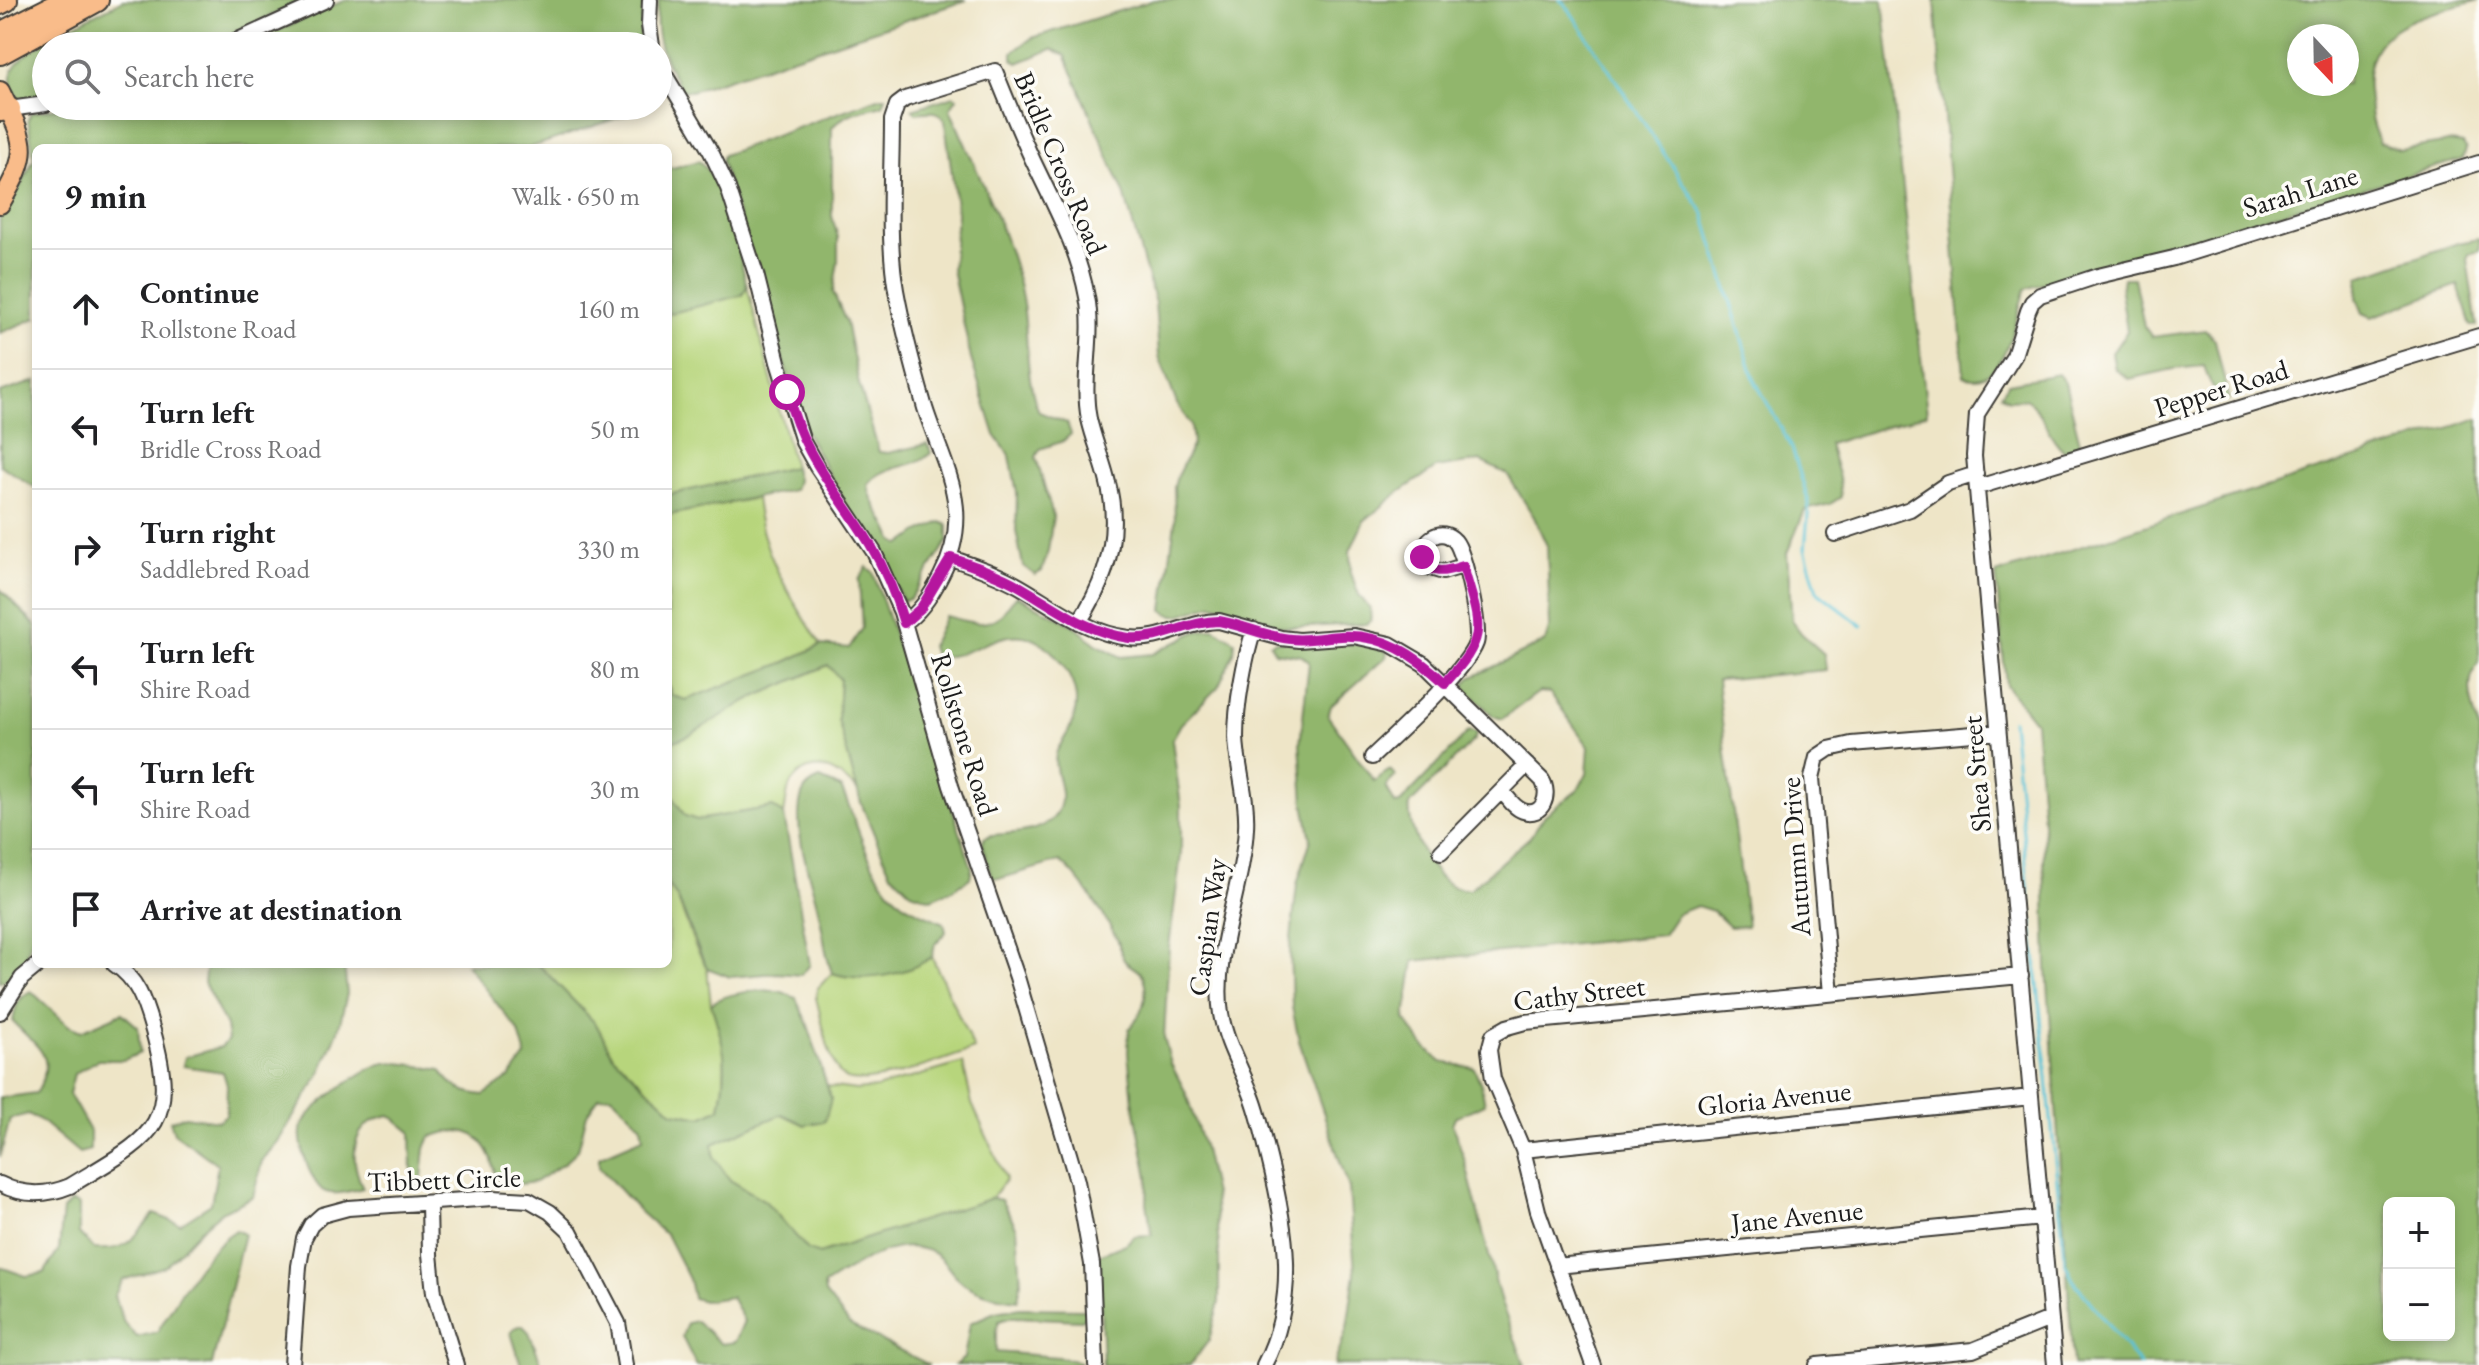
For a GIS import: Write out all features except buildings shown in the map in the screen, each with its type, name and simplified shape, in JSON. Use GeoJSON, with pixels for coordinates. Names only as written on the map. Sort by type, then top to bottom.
{"type":"FeatureCollection","features":[{"type":"Feature","properties":{"kind":"highway"},"geometry":{"type":"LineString","coordinates":[[0,3],[6,0]]}},
{"type":"Feature","properties":{"kind":"highway"},"geometry":{"type":"LineString","coordinates":[[0,34],[67,0]]}},
{"type":"Feature","properties":{"kind":"highway"},"geometry":{"type":"LineString","coordinates":[[38,32],[97,0]]}},
{"type":"Feature","properties":{"kind":"highway"},"geometry":{"type":"LineString","coordinates":[[0,53],[32,36]]}},
{"type":"Feature","properties":{"kind":"main road"},"geometry":{"type":"LineString","coordinates":[[0,204],[24,152],[21,134],[3,104]]}},
{"type":"Feature","properties":{"kind":"street"},"geometry":{"type":"LineString","coordinates":[[256,32],[326,0]]}},
{"type":"Feature","properties":{"kind":"street"},"geometry":{"type":"LineString","coordinates":[[650,0],[650,32]]}},
{"type":"Feature","properties":{"kind":"street","name":"Bridle Cross Road"},"geometry":{"type":"LineString","coordinates":[[904,623],[921,608],[951,558],[956,537],[953,486],[921,394],[896,287],[892,120],[897,105],[905,99],[995,71],[1067,232],[1087,294],[1090,331],[1086,390],[1089,417],[1109,486],[1113,530],[1109,563],[1092,602],[1079,622]]}},
{"type":"Feature","properties":{"kind":"street","name":"Rollstone Road"},"geometry":{"type":"LineString","coordinates":[[672,87],[711,152],[728,188],[756,274],[778,362],[803,442],[874,552],[890,583],[904,623],[951,786],[1022,992],[1077,1181],[1092,1264],[1096,1365]]}},
{"type":"Feature","properties":{"kind":"street"},"geometry":{"type":"LineString","coordinates":[[3,104],[32,104]]}},
{"type":"Feature","properties":{"kind":"street","name":"Sarah Lane"},"geometry":{"type":"LineString","coordinates":[[2136,266],[2174,258],[2479,163]]}},
{"type":"Feature","properties":{"kind":"street","name":"Shea Street"},"geometry":{"type":"LineString","coordinates":[[2055,1365],[1974,448],[1977,414],[2014,356],[2032,302],[2051,291],[2136,266]]}},
{"type":"Feature","properties":{"kind":"street","name":"Pepper Road"},"geometry":{"type":"LineString","coordinates":[[1835,534],[1910,509],[1948,483],[1977,481],[2479,336]]}},
{"type":"Feature","properties":{"kind":"street"},"geometry":{"type":"LineString","coordinates":[[951,558],[1018,585],[1079,622],[1110,634],[1130,638],[1161,636],[1209,621],[1235,624],[1281,638],[1299,640],[1337,636],[1371,638],[1411,654],[1445,683],[1527,765],[1545,785],[1547,797],[1541,807],[1529,812],[1523,811],[1502,791]]}},
{"type":"Feature","properties":{"kind":"street"},"geometry":{"type":"LineString","coordinates":[[1372,757],[1445,683],[1475,646],[1477,621],[1463,566]]}},
{"type":"Feature","properties":{"kind":"street","name":"Caspian Way"},"geometry":{"type":"LineString","coordinates":[[1254,630],[1236,738],[1246,807],[1244,850],[1220,986],[1226,1034],[1253,1100],[1281,1205],[1286,1238],[1287,1275],[1282,1317],[1264,1365]]}},
{"type":"Feature","properties":{"kind":"street","name":"Autumn Drive"},"geometry":{"type":"LineString","coordinates":[[1831,994],[1812,778],[1817,757],[1829,749],[1851,744],[1998,732]]}},
{"type":"Feature","properties":{"kind":"street"},"geometry":{"type":"LineString","coordinates":[[1441,852],[1527,765]]}},
{"type":"Feature","properties":{"kind":"street"},"geometry":{"type":"LineString","coordinates":[[0,1012],[22,978],[34,968]]}},
{"type":"Feature","properties":{"kind":"street"},"geometry":{"type":"LineString","coordinates":[[0,1184],[33,1194],[46,1194],[70,1186],[137,1143],[160,1114],[164,1076],[144,1002],[135,983],[118,968]]}},
{"type":"Feature","properties":{"kind":"street","name":"Cathy Street"},"geometry":{"type":"LineString","coordinates":[[1593,1365],[1538,1211],[1523,1150],[1491,1069],[1490,1043],[1500,1030],[1525,1022],[2021,976]]}},
{"type":"Feature","properties":{"kind":"street","name":"Gloria Avenue"},"geometry":{"type":"LineString","coordinates":[[1523,1150],[2031,1097]]}},
{"type":"Feature","properties":{"kind":"street","name":"Tibbett Circle"},"geometry":{"type":"LineString","coordinates":[[292,1365],[304,1238],[311,1225],[322,1215],[335,1210],[485,1198],[522,1199],[537,1203],[570,1231],[618,1323],[625,1365]]}},
{"type":"Feature","properties":{"kind":"street"},"geometry":{"type":"LineString","coordinates":[[429,1204],[434,1293],[456,1365]]}},
{"type":"Feature","properties":{"kind":"street","name":"Jane Avenue"},"geometry":{"type":"LineString","coordinates":[[1557,1266],[2042,1218]]}},
{"type":"Feature","properties":{"kind":"street"},"geometry":{"type":"LineString","coordinates":[[1817,1365],[1973,1350],[2050,1319]]}},
{"type":"Feature","properties":{"kind":"green space"},"geometry":{"type":"Polygon","coordinates":[[[123,0],[305,0],[235,32],[62,32],[123,0]]]}},
{"type":"Feature","properties":{"kind":"green space"},"geometry":{"type":"Polygon","coordinates":[[[345,0],[644,0],[640,32],[275,32],[345,0]]]}},
{"type":"Feature","properties":{"kind":"green space"},"geometry":{"type":"Polygon","coordinates":[[[659,0],[967,0],[691,91],[681,90],[672,74],[672,32],[658,32],[659,0]]]}},
{"type":"Feature","properties":{"kind":"green space"},"geometry":{"type":"Polygon","coordinates":[[[1154,0],[1883,0],[1927,414],[1829,444],[1841,497],[1830,504],[1805,510],[1787,553],[1792,621],[1824,654],[1826,670],[1717,680],[1747,926],[1730,927],[1713,911],[1697,906],[1677,914],[1663,935],[1414,961],[1405,1019],[1423,1045],[1441,1062],[1474,1068],[1481,1084],[1485,1104],[1455,1117],[1452,1124],[1465,1161],[1501,1303],[1525,1365],[1334,1365],[1347,1328],[1355,1273],[1349,1188],[1299,1041],[1292,1007],[1290,948],[1297,884],[1311,839],[1304,804],[1300,744],[1309,662],[1302,656],[1275,652],[1270,644],[1276,641],[1365,644],[1387,651],[1386,657],[1331,706],[1328,716],[1374,781],[1390,770],[1396,776],[1386,786],[1395,804],[1400,803],[1469,731],[1477,733],[1474,740],[1410,804],[1412,825],[1428,861],[1452,886],[1470,889],[1530,837],[1545,815],[1578,790],[1587,773],[1589,747],[1550,693],[1539,692],[1502,719],[1493,716],[1466,689],[1465,684],[1470,678],[1545,642],[1550,626],[1547,546],[1534,517],[1507,474],[1480,461],[1436,468],[1364,521],[1350,551],[1351,573],[1359,595],[1370,609],[1371,620],[1367,624],[1286,627],[1215,605],[1181,615],[1163,610],[1175,522],[1174,487],[1193,444],[1191,425],[1177,404],[1159,356],[1155,303],[1124,193],[1065,55],[1052,49],[1018,63],[1013,59],[1013,52],[1032,38],[1154,0]]]}},
{"type":"Feature","properties":{"kind":"green space"},"geometry":{"type":"Polygon","coordinates":[[[1935,0],[2479,0],[2402,25],[2387,35],[2376,49],[2369,67],[2370,111],[2380,143],[2400,150],[2449,142],[2463,144],[2466,150],[2463,159],[2025,289],[2013,332],[1999,362],[1990,372],[1978,378],[1964,376],[1935,0]]]}},
{"type":"Feature","properties":{"kind":"green space"},"geometry":{"type":"Polygon","coordinates":[[[32,50],[32,101],[19,99],[12,87],[13,69],[32,50]]]}},
{"type":"Feature","properties":{"kind":"green space"},"geometry":{"type":"Polygon","coordinates":[[[954,96],[957,98],[950,109],[991,202],[1017,275],[1034,399],[1039,412],[1067,423],[1071,434],[1063,441],[1040,449],[1036,457],[1053,516],[1042,571],[1035,575],[1023,566],[1016,531],[1017,493],[1010,456],[995,435],[971,359],[952,269],[957,213],[945,122],[937,113],[916,113],[912,109],[954,96]]]}},
{"type":"Feature","properties":{"kind":"green space"},"geometry":{"type":"Polygon","coordinates":[[[886,97],[883,105],[849,115],[832,128],[832,216],[838,238],[833,292],[846,322],[859,384],[879,452],[888,453],[928,444],[931,453],[924,459],[875,477],[868,484],[875,506],[893,540],[901,545],[941,522],[948,525],[948,541],[910,599],[903,601],[876,543],[845,504],[805,430],[721,160],[723,155],[886,97]]]}},
{"type":"Feature","properties":{"kind":"green space"},"geometry":{"type":"Polygon","coordinates":[[[31,113],[32,120],[612,120],[541,144],[32,146],[28,119],[31,113]]]}},
{"type":"Feature","properties":{"kind":"green space"},"geometry":{"type":"Polygon","coordinates":[[[699,161],[717,186],[735,237],[747,286],[742,295],[672,313],[672,168],[699,161]]]}},
{"type":"Feature","properties":{"kind":"green space"},"geometry":{"type":"Polygon","coordinates":[[[32,163],[32,320],[0,333],[0,218],[32,163]]]}},
{"type":"Feature","properties":{"kind":"green space"},"geometry":{"type":"Polygon","coordinates":[[[2479,239],[2479,251],[2469,254],[2467,259],[2477,326],[2471,326],[2458,285],[2372,317],[2363,313],[2357,298],[2359,277],[2458,243],[2479,239]]]}},
{"type":"Feature","properties":{"kind":"green space"},"geometry":{"type":"Polygon","coordinates":[[[2123,278],[2134,278],[2144,326],[2152,337],[2206,330],[2215,340],[2229,401],[2216,398],[2204,366],[2129,379],[2115,369],[2112,353],[2127,331],[2121,291],[2123,278]]]}},
{"type":"Feature","properties":{"kind":"green space"},"geometry":{"type":"Polygon","coordinates":[[[747,286],[794,467],[672,494],[672,313],[742,295],[747,286]]]}},
{"type":"Feature","properties":{"kind":"green space"},"geometry":{"type":"Polygon","coordinates":[[[2058,374],[2065,383],[2081,446],[2064,451],[2027,399],[2009,400],[2001,394],[2009,383],[2058,374]]]}},
{"type":"Feature","properties":{"kind":"green space"},"geometry":{"type":"Polygon","coordinates":[[[32,382],[32,485],[0,465],[0,393],[32,382]]]}},
{"type":"Feature","properties":{"kind":"green space"},"geometry":{"type":"Polygon","coordinates":[[[2479,418],[2479,663],[2470,687],[2479,731],[2479,1365],[2073,1365],[2047,968],[2043,822],[2035,722],[2006,685],[1996,574],[2479,418]]]}},
{"type":"Feature","properties":{"kind":"green space"},"geometry":{"type":"Polygon","coordinates":[[[794,467],[797,480],[794,490],[672,514],[672,494],[794,467]]]}},
{"type":"Feature","properties":{"kind":"green space"},"geometry":{"type":"Polygon","coordinates":[[[756,498],[771,557],[821,645],[786,662],[686,700],[672,696],[672,514],[756,498]]]}},
{"type":"Feature","properties":{"kind":"green space"},"geometry":{"type":"Polygon","coordinates":[[[867,567],[873,572],[972,868],[970,878],[931,899],[911,892],[890,872],[861,803],[838,720],[840,679],[828,665],[748,700],[688,736],[672,742],[672,696],[686,700],[786,662],[821,645],[849,648],[862,628],[859,580],[867,567]]]}},
{"type":"Feature","properties":{"kind":"green space"},"geometry":{"type":"Polygon","coordinates":[[[0,589],[32,622],[32,939],[20,968],[0,982],[0,589]]]}},
{"type":"Feature","properties":{"kind":"green space"},"geometry":{"type":"Polygon","coordinates":[[[1017,596],[1073,625],[1096,644],[1121,657],[1153,654],[1195,632],[1214,628],[1235,641],[1234,653],[1218,687],[1181,724],[1172,740],[1181,806],[1181,854],[1169,947],[1164,1038],[1203,1145],[1214,1194],[1219,1248],[1219,1302],[1209,1340],[1190,1365],[1103,1365],[1099,1255],[1126,1244],[1134,1236],[1152,1235],[1147,1203],[1148,1177],[1133,1101],[1128,1053],[1129,1029],[1141,1012],[1145,998],[1143,977],[1124,960],[1117,939],[1098,907],[1060,861],[1002,878],[992,878],[982,843],[984,838],[992,835],[1044,825],[1058,811],[1061,794],[1056,757],[1075,713],[1076,698],[1072,682],[1054,654],[1033,639],[1009,636],[947,656],[934,656],[931,646],[945,616],[974,623],[987,622],[1001,615],[1017,596]]]}},
{"type":"Feature","properties":{"kind":"green space"},"geometry":{"type":"Polygon","coordinates":[[[828,665],[840,679],[838,720],[857,790],[842,777],[816,767],[799,774],[791,783],[784,815],[773,807],[697,820],[685,816],[672,795],[672,741],[748,700],[828,665]]]}},
{"type":"Feature","properties":{"kind":"green space"},"geometry":{"type":"Polygon","coordinates":[[[820,779],[841,788],[873,865],[891,893],[909,907],[944,923],[946,932],[935,944],[932,957],[921,964],[884,976],[857,977],[832,973],[799,824],[803,792],[820,779]]]}},
{"type":"Feature","properties":{"kind":"green space"},"geometry":{"type":"Polygon","coordinates":[[[672,795],[685,816],[697,820],[773,807],[784,815],[810,965],[801,975],[777,973],[730,977],[707,968],[674,893],[672,795]]]}},
{"type":"Feature","properties":{"kind":"green space"},"geometry":{"type":"Polygon","coordinates":[[[672,889],[707,968],[711,1004],[725,1047],[720,1108],[702,1117],[673,1112],[613,1056],[596,1024],[542,968],[672,968],[672,889]]]}},
{"type":"Feature","properties":{"kind":"green space"},"geometry":{"type":"Polygon","coordinates":[[[932,957],[974,1049],[885,1077],[852,1080],[842,1076],[829,1050],[816,998],[817,989],[832,973],[857,977],[884,976],[909,969],[932,957]]]}},
{"type":"Feature","properties":{"kind":"green space"},"geometry":{"type":"Polygon","coordinates":[[[206,968],[344,968],[347,994],[338,1031],[319,1076],[279,1140],[262,1161],[253,1197],[221,1212],[166,1266],[123,1280],[114,1296],[124,1323],[137,1337],[157,1332],[212,1250],[236,1230],[244,1234],[212,1365],[0,1365],[0,1267],[26,1276],[44,1273],[59,1250],[63,1210],[71,1202],[79,1205],[79,1233],[94,1249],[115,1248],[130,1241],[154,1214],[180,1224],[211,1204],[218,1165],[174,1133],[170,1121],[185,1116],[218,1121],[226,1115],[227,1085],[223,1072],[183,1066],[185,1057],[221,1047],[228,1040],[226,1026],[204,983],[206,968]]]}},
{"type":"Feature","properties":{"kind":"green space"},"geometry":{"type":"Polygon","coordinates":[[[469,968],[542,968],[596,1024],[613,1056],[673,1112],[702,1117],[720,1108],[725,1067],[711,1004],[733,995],[761,991],[779,991],[796,998],[808,1025],[831,1099],[825,1121],[805,1125],[782,1114],[713,1144],[714,1157],[730,1180],[765,1201],[808,1250],[819,1254],[992,1198],[1001,1200],[1017,1228],[1021,1282],[1018,1300],[979,1292],[959,1280],[933,1253],[905,1247],[890,1250],[862,1262],[824,1285],[825,1293],[850,1325],[929,1365],[696,1365],[682,1337],[687,1323],[696,1321],[721,1344],[735,1342],[744,1321],[731,1297],[704,1301],[693,1298],[689,1279],[667,1236],[599,1167],[599,1157],[643,1138],[641,1125],[611,1095],[599,1097],[587,1114],[578,1150],[535,1182],[504,1186],[498,1180],[485,1147],[473,1135],[457,1131],[430,1137],[425,1148],[421,1188],[415,1188],[411,1132],[390,1115],[367,1125],[356,1142],[355,1164],[363,1188],[340,1193],[321,1189],[306,1163],[301,1133],[307,1118],[326,1099],[352,1079],[385,1063],[441,1070],[459,1088],[484,1095],[510,1077],[526,1056],[519,1032],[469,968]]]}},
{"type":"Feature","properties":{"kind":"green space"},"geometry":{"type":"Polygon","coordinates":[[[31,991],[69,1026],[81,1031],[122,1013],[138,1027],[140,1053],[124,1060],[98,1060],[74,1074],[69,1094],[90,1131],[90,1150],[79,1153],[40,1120],[28,1114],[10,1119],[0,1157],[0,1098],[36,1093],[45,1070],[45,1061],[38,1047],[13,1022],[18,1004],[31,991]]]}},
{"type":"Feature","properties":{"kind":"green space"},"geometry":{"type":"Polygon","coordinates":[[[963,1063],[972,1104],[1006,1179],[992,1198],[819,1254],[808,1250],[765,1201],[730,1180],[714,1157],[712,1144],[782,1114],[805,1125],[831,1099],[827,1086],[856,1090],[876,1088],[963,1063]]]}},
{"type":"Feature","properties":{"kind":"green space"},"geometry":{"type":"Polygon","coordinates":[[[1020,1308],[1084,1309],[1088,1314],[1081,1320],[1013,1317],[999,1321],[996,1352],[1058,1357],[1080,1362],[1078,1365],[955,1365],[964,1358],[970,1323],[995,1312],[1020,1308]]]}},
{"type":"Feature","properties":{"kind":"green space"},"geometry":{"type":"Polygon","coordinates":[[[522,1325],[529,1332],[542,1365],[521,1365],[511,1333],[522,1325]]]}},
{"type":"Feature","properties":{"kind":"waterway"},"geometry":{"type":"LineString","coordinates":[[1560,0],[1704,214],[1754,379],[1792,448],[1809,503],[1805,549],[1817,591],[1862,626]]}},
{"type":"Feature","properties":{"kind":"waterway"},"geometry":{"type":"LineString","coordinates":[[2012,720],[2065,1262],[2073,1280],[2140,1365]]}},
{"type":"Feature","properties":{"kind":"route"},"geometry":{"type":"LineString","coordinates":[[787,392],[808,451],[874,552],[890,583],[904,623],[921,608],[951,558],[1018,585],[1064,615],[1110,634],[1145,638],[1219,621],[1281,638],[1371,638],[1411,654],[1445,683],[1475,646],[1477,621],[1463,566],[1443,572],[1434,571],[1422,557]]}}]}
